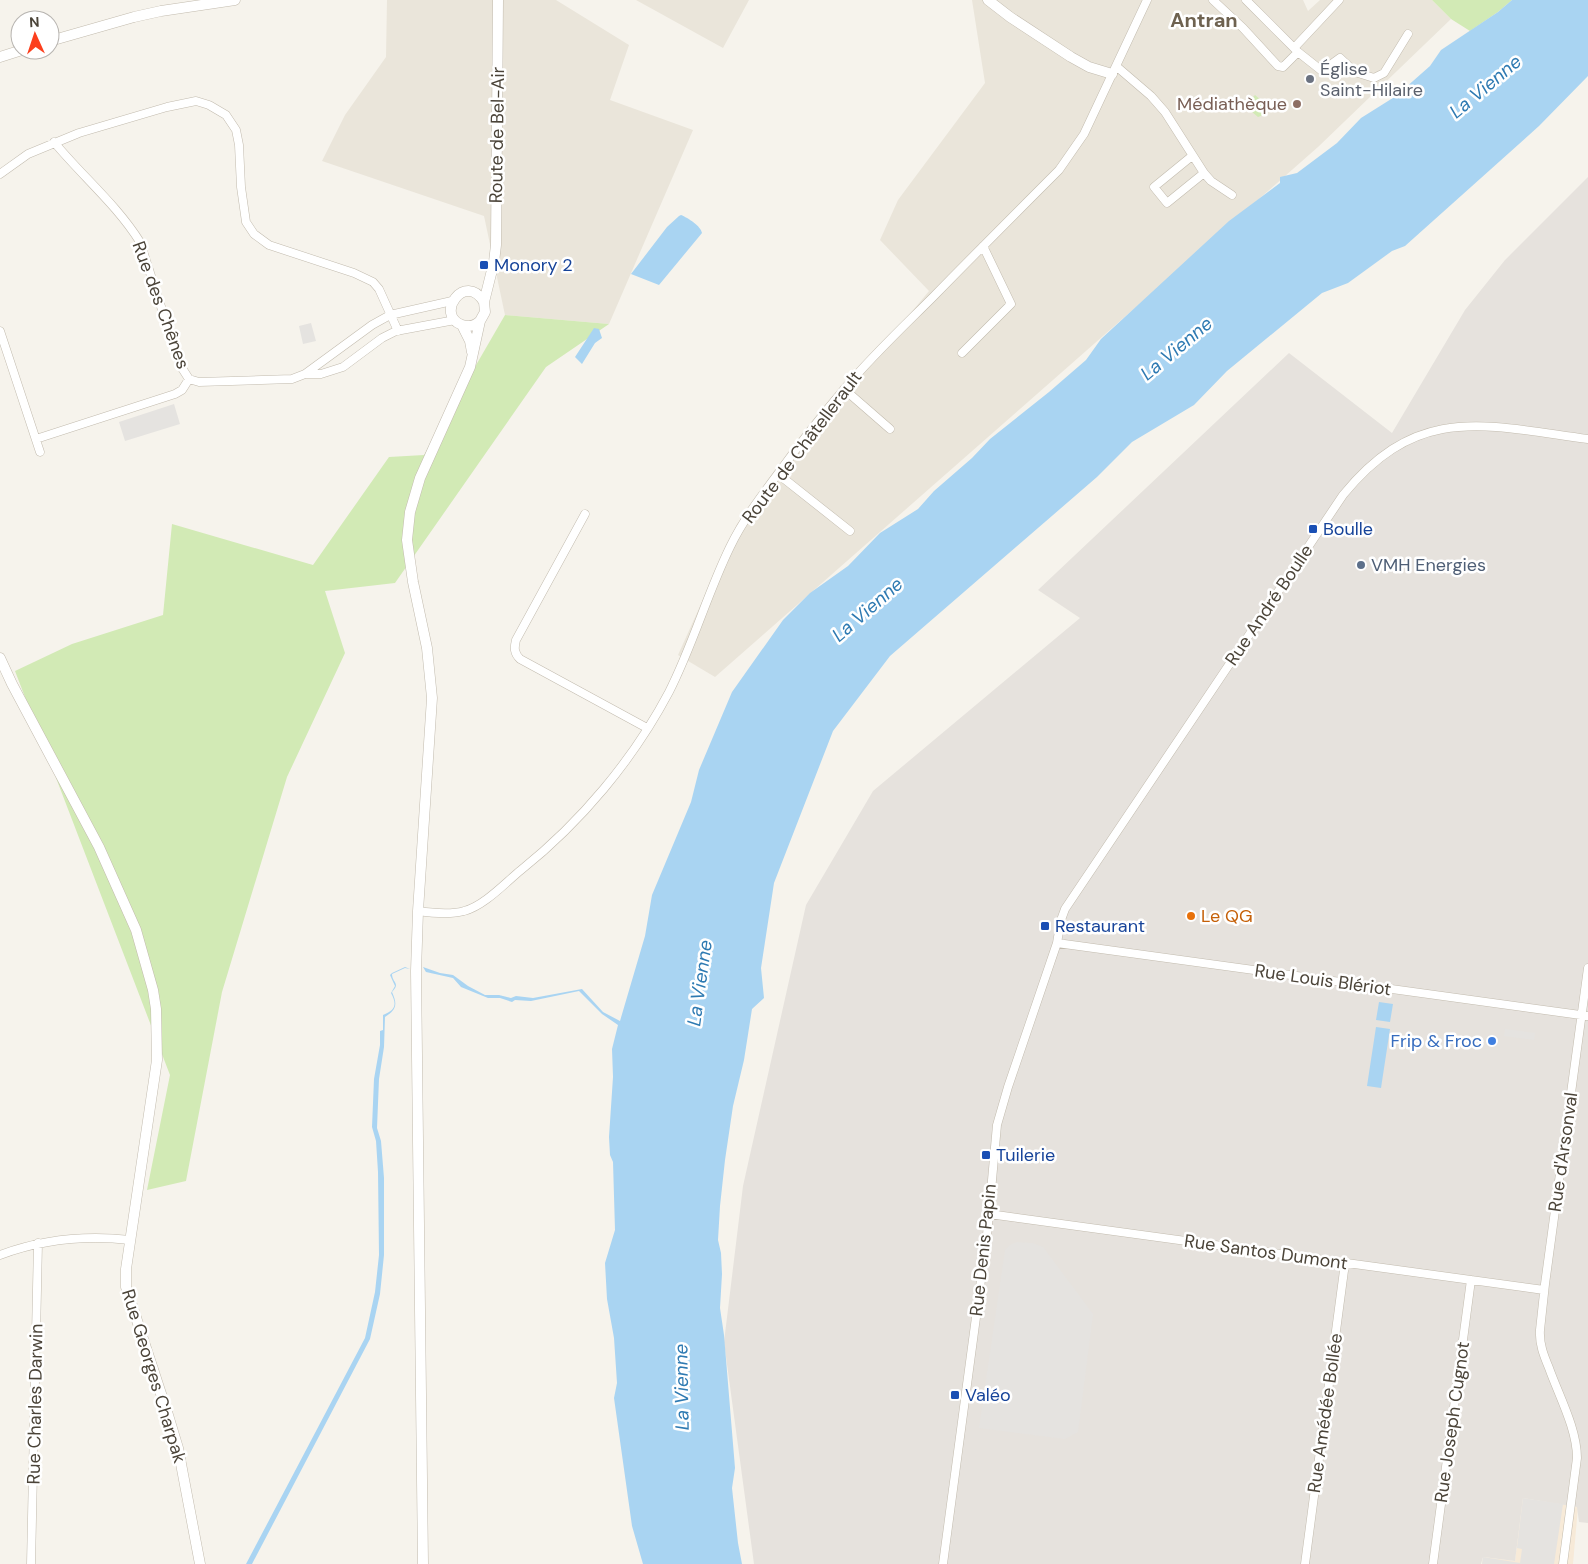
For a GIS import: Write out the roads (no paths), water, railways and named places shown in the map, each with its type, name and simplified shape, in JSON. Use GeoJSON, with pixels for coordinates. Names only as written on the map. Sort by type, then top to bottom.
{"type":"FeatureCollection","features":[{"type":"Feature","properties":{"kind":"street"},"geometry":{"type":"LineString","coordinates":[[60,38],[134,16],[235,0]]}},
{"type":"Feature","properties":{"kind":"street","name":"Route de Bel-Air"},"geometry":{"type":"LineString","coordinates":[[484,302],[496,245],[498,0]]}},
{"type":"Feature","properties":{"kind":"street"},"geometry":{"type":"LineString","coordinates":[[988,0],[1010,17],[1071,57],[1089,67],[1114,70],[1151,96],[1165,112],[1204,173],[1211,181],[1232,195]]}},
{"type":"Feature","properties":{"kind":"street","name":"Route de Châtellerault"},"geometry":{"type":"LineString","coordinates":[[418,910],[450,913],[462,912],[482,901],[540,856],[593,802],[619,770],[668,693],[684,660],[732,544],[743,524],[778,474],[844,389],[884,346],[1059,170],[1084,134],[1147,0]]}},
{"type":"Feature","properties":{"kind":"street"},"geometry":{"type":"LineString","coordinates":[[1212,0],[1243,28],[1278,66],[1283,67],[1339,0]]}},
{"type":"Feature","properties":{"kind":"street"},"geometry":{"type":"LineString","coordinates":[[1246,0],[1296,50],[1322,71],[1340,58],[1356,72],[1374,78],[1384,73],[1408,34]]}},
{"type":"Feature","properties":{"kind":"street"},"geometry":{"type":"LineString","coordinates":[[0,174],[28,154],[79,132],[167,107],[196,101],[209,105],[226,115],[236,130],[246,222],[254,234],[269,245],[354,273],[373,282],[379,289],[398,331]]}},
{"type":"Feature","properties":{"kind":"street","name":"Rue des Chênes"},"geometry":{"type":"LineString","coordinates":[[54,142],[69,161],[130,225],[140,242],[180,365],[189,379],[199,382],[222,383],[292,379],[305,374],[372,325],[390,315],[452,301]]}},
{"type":"Feature","properties":{"kind":"street"},"geometry":{"type":"LineString","coordinates":[[1192,156],[1154,187],[1167,203],[1204,173]]}},
{"type":"Feature","properties":{"kind":"street"},"geometry":{"type":"LineString","coordinates":[[962,353],[1011,304],[983,246]]}},
{"type":"Feature","properties":{"kind":"street"},"geometry":{"type":"LineString","coordinates":[[471,292],[491,270]]}},
{"type":"Feature","properties":{"kind":"street"},"geometry":{"type":"LineString","coordinates":[[423,1564],[416,1000],[418,910],[432,722],[432,698],[427,648],[409,556],[408,528],[414,495],[420,478],[466,377],[472,359],[480,321],[485,312],[484,302],[479,295],[471,292],[460,293],[452,301],[451,311],[470,341],[472,359]]}},
{"type":"Feature","properties":{"kind":"street"},"geometry":{"type":"LineString","coordinates":[[459,323],[472,326],[480,321]]}},
{"type":"Feature","properties":{"kind":"street","name":"Rue des Chênes"},"geometry":{"type":"LineString","coordinates":[[305,374],[321,374],[343,367],[382,338],[398,331],[459,323]]}},
{"type":"Feature","properties":{"kind":"street"},"geometry":{"type":"LineString","coordinates":[[0,331],[40,452]]}},
{"type":"Feature","properties":{"kind":"street"},"geometry":{"type":"LineString","coordinates":[[36,439],[175,394],[182,390],[189,379]]}},
{"type":"Feature","properties":{"kind":"street"},"geometry":{"type":"LineString","coordinates":[[844,389],[890,429]]}},
{"type":"Feature","properties":{"kind":"street","name":"Rue André Boulle"},"geometry":{"type":"LineString","coordinates":[[1057,944],[1065,909],[1343,495],[1368,466],[1407,440],[1444,428],[1465,425],[1487,425],[1588,439]]}},
{"type":"Feature","properties":{"kind":"street"},"geometry":{"type":"LineString","coordinates":[[778,474],[850,531]]}},
{"type":"Feature","properties":{"kind":"street"},"geometry":{"type":"LineString","coordinates":[[585,514],[516,640],[514,650],[520,659],[647,728]]}},
{"type":"Feature","properties":{"kind":"street","name":"Rue Georges Charpak"},"geometry":{"type":"LineString","coordinates":[[0,658],[99,847],[136,930],[153,990],[156,1009],[157,1060],[126,1268],[126,1287],[178,1448],[200,1564]]}},
{"type":"Feature","properties":{"kind":"street","name":"Rue Louis Blériot"},"geometry":{"type":"LineString","coordinates":[[1057,944],[1585,1015]]}},
{"type":"Feature","properties":{"kind":"street","name":"Rue Denis Papin"},"geometry":{"type":"LineString","coordinates":[[943,1564],[989,1214],[997,1125],[1008,1087],[1057,944]]}},
{"type":"Feature","properties":{"kind":"street","name":"Rue d'Arsonval"},"geometry":{"type":"LineString","coordinates":[[1563,1564],[1577,1449],[1572,1427],[1540,1345],[1540,1330],[1544,1290],[1585,1015],[1588,968]]}},
{"type":"Feature","properties":{"kind":"street","name":"Rue Santos Dumont"},"geometry":{"type":"LineString","coordinates":[[989,1214],[1544,1290]]}},
{"type":"Feature","properties":{"kind":"street"},"geometry":{"type":"LineString","coordinates":[[0,1255],[38,1243],[74,1238],[92,1237],[130,1240]]}},
{"type":"Feature","properties":{"kind":"street","name":"Rue Charles Darwin"},"geometry":{"type":"LineString","coordinates":[[31,1564],[38,1243]]}},
{"type":"Feature","properties":{"kind":"street","name":"Rue Amédée Bollée"},"geometry":{"type":"LineString","coordinates":[[1305,1564],[1345,1263]]}},
{"type":"Feature","properties":{"kind":"street","name":"Rue Joseph Cugnot"},"geometry":{"type":"LineString","coordinates":[[1433,1564],[1471,1280]]}},
{"type":"Feature","properties":{"kind":"water","name":"La Vienne"},"geometry":{"type":"Polygon","coordinates":[[[1512,0],[1588,0],[1588,76],[1539,126],[1405,246],[1392,251],[1348,283],[1322,293],[1227,371],[1194,405],[1132,442],[1097,477],[890,656],[833,731],[774,883],[761,968],[764,998],[752,1009],[744,1060],[733,1106],[725,1160],[718,1240],[722,1274],[720,1308],[735,1468],[732,1488],[742,1564],[643,1564],[632,1526],[614,1398],[617,1383],[614,1338],[607,1299],[605,1263],[615,1230],[613,1162],[610,1155],[609,1137],[613,1077],[612,1049],[618,1025],[602,1014],[579,991],[531,1001],[515,1000],[512,1002],[500,998],[488,998],[461,987],[453,978],[426,972],[423,967],[453,975],[485,995],[533,998],[582,989],[603,1012],[620,1021],[645,936],[652,895],[691,802],[699,770],[732,692],[783,620],[810,593],[848,566],[880,533],[918,509],[934,491],[972,458],[990,439],[1086,360],[1101,339],[1229,221],[1280,183],[1280,177],[1297,173],[1337,143],[1361,118],[1396,96],[1430,66],[1441,50],[1498,12],[1512,0]]]}},
{"type":"Feature","properties":{"kind":"water"},"geometry":{"type":"Polygon","coordinates":[[[681,215],[697,225],[702,233],[659,285],[631,274],[667,227],[681,215]]]}},
{"type":"Feature","properties":{"kind":"water"},"geometry":{"type":"Polygon","coordinates":[[[594,328],[599,329],[602,338],[595,343],[582,364],[575,357],[594,328]]]}},
{"type":"Feature","properties":{"kind":"water"},"geometry":{"type":"Polygon","coordinates":[[[405,967],[410,969],[405,968],[392,974],[396,985],[392,992],[395,1003],[391,993],[395,986],[390,975],[405,967]]]}},
{"type":"Feature","properties":{"kind":"water"},"geometry":{"type":"Polygon","coordinates":[[[1379,1002],[1393,1004],[1390,1022],[1376,1020],[1379,1002]]]}},
{"type":"Feature","properties":{"kind":"water"},"geometry":{"type":"Polygon","coordinates":[[[395,1003],[395,1007],[392,1012],[385,1017],[384,1047],[379,1079],[377,1128],[381,1141],[384,1178],[384,1255],[380,1294],[370,1339],[252,1564],[246,1564],[365,1338],[375,1292],[379,1255],[378,1172],[376,1141],[372,1127],[374,1079],[380,1045],[380,1031],[383,1030],[383,1015],[393,1009],[395,1003]]]}},
{"type":"Feature","properties":{"kind":"water"},"geometry":{"type":"Polygon","coordinates":[[[1376,1027],[1390,1029],[1381,1088],[1367,1086],[1376,1027]]]}},
{"type":"Feature","properties":{"kind":"place","name":"Église Saint-Hilaire"},"geometry":{"type":"Point","coordinates":[1310,79]}},
{"type":"Feature","properties":{"kind":"place","name":"Médiathèque"},"geometry":{"type":"Point","coordinates":[1297,104]}},
{"type":"Feature","properties":{"kind":"place","name":"Monory 2"},"geometry":{"type":"Point","coordinates":[484,265]}},
{"type":"Feature","properties":{"kind":"place","name":"Boulle"},"geometry":{"type":"Point","coordinates":[1313,529]}},
{"type":"Feature","properties":{"kind":"place","name":"VMH Energies"},"geometry":{"type":"Point","coordinates":[1361,565]}},
{"type":"Feature","properties":{"kind":"place","name":"Le QG"},"geometry":{"type":"Point","coordinates":[1191,916]}},
{"type":"Feature","properties":{"kind":"place","name":"Restaurant"},"geometry":{"type":"Point","coordinates":[1045,926]}},
{"type":"Feature","properties":{"kind":"place","name":"Frip & Froc"},"geometry":{"type":"Point","coordinates":[1492,1041]}},
{"type":"Feature","properties":{"kind":"place","name":"Tuilerie"},"geometry":{"type":"Point","coordinates":[986,1155]}},
{"type":"Feature","properties":{"kind":"place","name":"Valéo"},"geometry":{"type":"Point","coordinates":[955,1395]}},
{"type":"Feature","properties":{"kind":"district","name":"Antran"},"geometry":{"type":"Point","coordinates":[1204,20]}}]}
